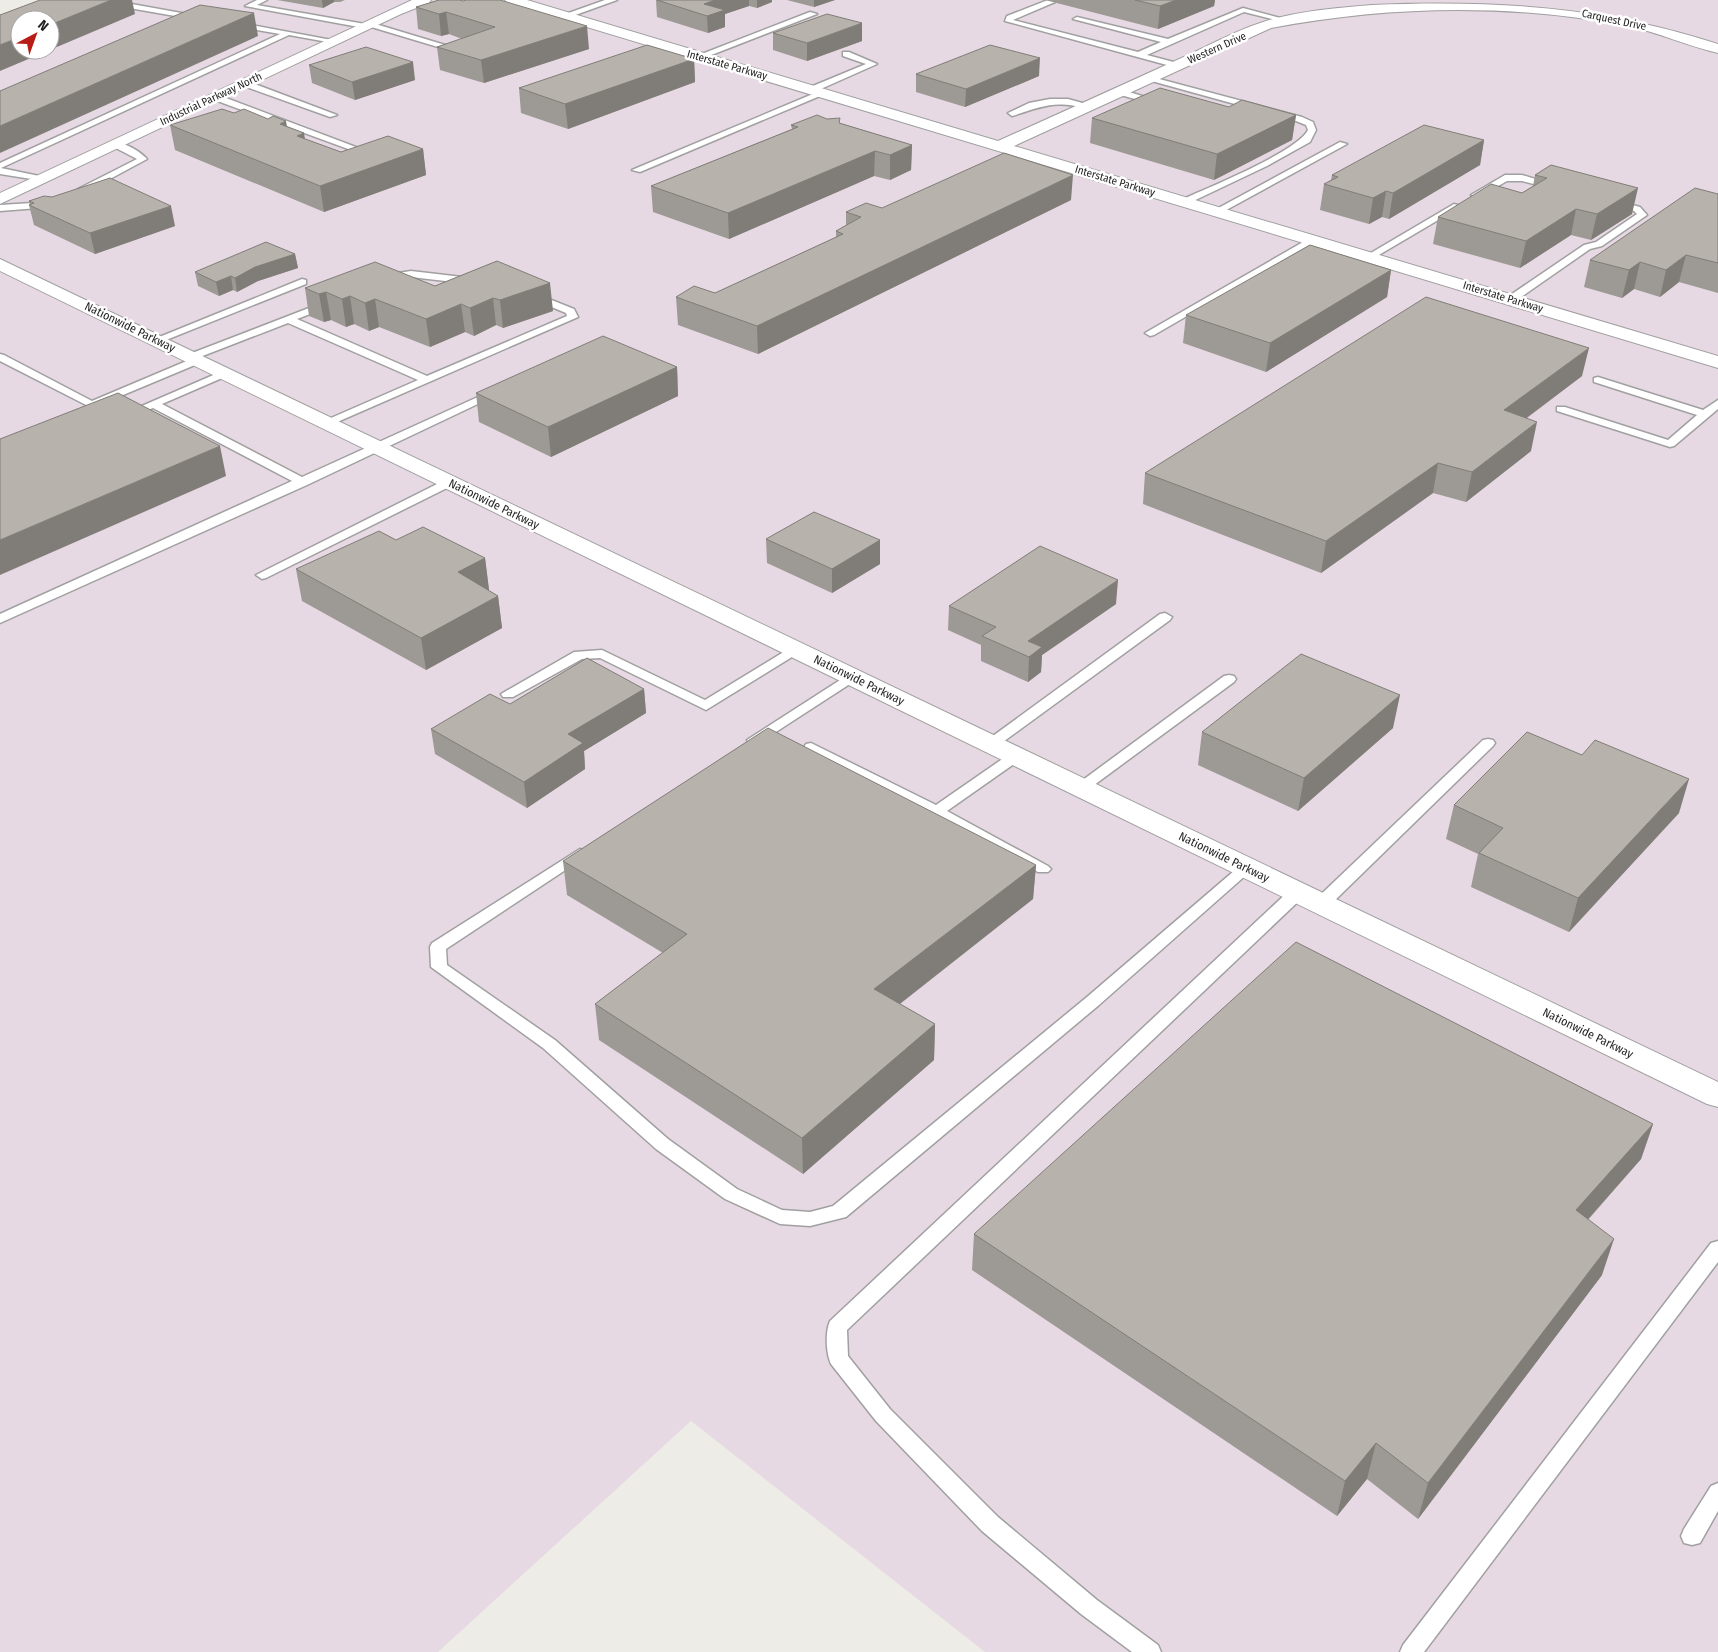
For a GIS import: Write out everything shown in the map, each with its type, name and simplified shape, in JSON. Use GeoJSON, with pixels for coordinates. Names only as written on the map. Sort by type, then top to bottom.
{"type":"FeatureCollection","features":[{"type":"Feature","properties":{"kind":"street","name":"Industrial Parkway North"},"geometry":{"type":"LineString","coordinates":[[1,200],[332,41],[424,0]]}},
{"type":"Feature","properties":{"kind":"street","name":"Interstate Parkway"},"geometry":{"type":"LineString","coordinates":[[512,0],[1718,362]]}},
{"type":"Feature","properties":{"kind":"street","name":"Western Drive"},"geometry":{"type":"LineString","coordinates":[[1000,146],[1284,20],[1308,13],[1361,4],[1448,0]]}},
{"type":"Feature","properties":{"kind":"street","name":"Carquest Drive"},"geometry":{"type":"LineString","coordinates":[[1448,0],[1517,4],[1586,13],[1655,29],[1718,49]]}},
{"type":"Feature","properties":{"kind":"street","name":"Nationwide Parkway"},"geometry":{"type":"LineString","coordinates":[[0,264],[1718,1096]]}},
{"type":"Feature","properties":{"kind":"lane"},"geometry":{"type":"LineString","coordinates":[[263,0],[249,6],[366,25],[461,52]]}},
{"type":"Feature","properties":{"kind":"lane"},"geometry":{"type":"LineString","coordinates":[[564,16],[613,0]]}},
{"type":"Feature","properties":{"kind":"lane"},"geometry":{"type":"LineString","coordinates":[[108,2],[210,20]]}},
{"type":"Feature","properties":{"kind":"lane"},"geometry":{"type":"LineString","coordinates":[[1051,2],[1010,18],[1009,21],[1178,66]]}},
{"type":"Feature","properties":{"kind":"lane"},"geometry":{"type":"LineString","coordinates":[[1139,55],[1243,10],[1284,20]]}},
{"type":"Feature","properties":{"kind":"lane"},"geometry":{"type":"LineString","coordinates":[[698,57],[813,14]]}},
{"type":"Feature","properties":{"kind":"lane"},"geometry":{"type":"LineString","coordinates":[[164,23],[182,15]]}},
{"type":"Feature","properties":{"kind":"lane"},"geometry":{"type":"LineString","coordinates":[[1077,19],[1169,42]]}},
{"type":"Feature","properties":{"kind":"lane"},"geometry":{"type":"LineString","coordinates":[[228,23],[332,41]]}},
{"type":"Feature","properties":{"kind":"lane"},"geometry":{"type":"LineString","coordinates":[[0,166],[288,33]]}},
{"type":"Feature","properties":{"kind":"lane"},"geometry":{"type":"LineString","coordinates":[[637,170],[817,91],[873,64],[846,54]]}},
{"type":"Feature","properties":{"kind":"lane"},"geometry":{"type":"LineString","coordinates":[[1150,78],[1310,124],[1312,130],[1307,140],[1264,164],[1184,202]]}},
{"type":"Feature","properties":{"kind":"lane"},"geometry":{"type":"LineString","coordinates":[[244,83],[333,115]]}},
{"type":"Feature","properties":{"kind":"lane"},"geometry":{"type":"LineString","coordinates":[[1120,92],[1166,104]]}},
{"type":"Feature","properties":{"kind":"lane"},"geometry":{"type":"LineString","coordinates":[[215,97],[374,156]]}},
{"type":"Feature","properties":{"kind":"lane"},"geometry":{"type":"LineString","coordinates":[[1012,112],[1032,104],[1051,100],[1065,100],[1089,106]]}},
{"type":"Feature","properties":{"kind":"lane"},"geometry":{"type":"LineString","coordinates":[[1243,115],[1259,108]]}},
{"type":"Feature","properties":{"kind":"lane"},"geometry":{"type":"LineString","coordinates":[[1,200],[44,206],[64,200],[143,159],[137,154],[115,144]]}},
{"type":"Feature","properties":{"kind":"lane"},"geometry":{"type":"LineString","coordinates":[[1216,212],[1343,144]]}},
{"type":"Feature","properties":{"kind":"lane"},"geometry":{"type":"LineString","coordinates":[[1006,162],[1025,154]]}},
{"type":"Feature","properties":{"kind":"lane"},"geometry":{"type":"LineString","coordinates":[[0,171],[41,180]]}},
{"type":"Feature","properties":{"kind":"lane"},"geometry":{"type":"LineString","coordinates":[[1369,257],[1505,178],[1522,178],[1560,188]]}},
{"type":"Feature","properties":{"kind":"lane"},"geometry":{"type":"LineString","coordinates":[[1510,300],[1587,247],[1599,244],[1642,215],[1637,209],[1608,201]]}},
{"type":"Feature","properties":{"kind":"lane"},"geometry":{"type":"LineString","coordinates":[[1150,333],[1313,240]]}},
{"type":"Feature","properties":{"kind":"lane"},"geometry":{"type":"LineString","coordinates":[[376,285],[402,275],[411,274],[482,282]]}},
{"type":"Feature","properties":{"kind":"lane"},"geometry":{"type":"LineString","coordinates":[[157,340],[302,282]]}},
{"type":"Feature","properties":{"kind":"lane"},"geometry":{"type":"LineString","coordinates":[[328,423],[573,317],[570,310],[524,292]]}},
{"type":"Feature","properties":{"kind":"lane"},"geometry":{"type":"LineString","coordinates":[[74,412],[288,319],[341,299]]}},
{"type":"Feature","properties":{"kind":"lane"},"geometry":{"type":"LineString","coordinates":[[288,319],[426,380]]}},
{"type":"Feature","properties":{"kind":"lane"},"geometry":{"type":"LineString","coordinates":[[0,357],[92,405]]}},
{"type":"Feature","properties":{"kind":"lane"},"geometry":{"type":"LineString","coordinates":[[118,418],[225,373]]}},
{"type":"Feature","properties":{"kind":"lane"},"geometry":{"type":"LineString","coordinates":[[1598,380],[1705,414]]}},
{"type":"Feature","properties":{"kind":"lane"},"geometry":{"type":"LineString","coordinates":[[0,619],[502,390]]}},
{"type":"Feature","properties":{"kind":"lane"},"geometry":{"type":"LineString","coordinates":[[1561,409],[1670,444],[1718,403]]}},
{"type":"Feature","properties":{"kind":"lane"},"geometry":{"type":"LineString","coordinates":[[154,404],[303,482]]}},
{"type":"Feature","properties":{"kind":"lane"},"geometry":{"type":"LineString","coordinates":[[262,575],[449,482]]}},
{"type":"Feature","properties":{"kind":"lane"},"geometry":{"type":"LineString","coordinates":[[990,744],[1165,617]]}},
{"type":"Feature","properties":{"kind":"lane"},"geometry":{"type":"LineString","coordinates":[[508,694],[579,655],[602,654],[706,706],[795,649]]}},
{"type":"Feature","properties":{"kind":"lane"},"geometry":{"type":"LineString","coordinates":[[744,747],[851,677]]}},
{"type":"Feature","properties":{"kind":"lane"},"geometry":{"type":"LineString","coordinates":[[1081,788],[1229,679]]}},
{"type":"Feature","properties":{"kind":"lane"},"geometry":{"type":"LineString","coordinates":[[1321,904],[1488,743]]}},
{"type":"Feature","properties":{"kind":"lane"},"geometry":{"type":"LineString","coordinates":[[811,747],[937,811],[1043,869]]}},
{"type":"Feature","properties":{"kind":"lane"},"geometry":{"type":"LineString","coordinates":[[937,811],[1016,756]]}},
{"type":"Feature","properties":{"kind":"lane"},"geometry":{"type":"LineString","coordinates":[[595,844],[438,947],[439,967],[549,1044],[662,1144],[731,1194],[780,1217],[810,1219],[839,1212],[1093,1001],[1246,868]]}},
{"type":"Feature","properties":{"kind":"lane"},"geometry":{"type":"LineString","coordinates":[[1150,1652],[1089,1607],[990,1524],[883,1415],[838,1358],[837,1327],[1297,893]]}},
{"type":"Feature","properties":{"kind":"lane"},"geometry":{"type":"LineString","coordinates":[[1411,1652],[1718,1248]]}},
{"type":"Feature","properties":{"kind":"lane"},"geometry":{"type":"LineString","coordinates":[[1692,1536],[1718,1492]]}},
{"type":"Feature","properties":{"kind":"shaded area"},"geometry":{"type":"Polygon","coordinates":[[[41,0],[1718,0],[1718,1652],[985,1652],[691,1421],[438,1652],[0,1652],[0,16],[10,12],[10,60],[60,60],[60,10],[15,10],[41,0]]]}},
{"type":"Feature","properties":{"kind":"building"},"geometry":{"type":"Polygon","coordinates":[[[40,0],[111,0],[60,21],[60,10],[13,10],[40,0]]]}},
{"type":"Feature","properties":{"kind":"building"},"geometry":{"type":"Polygon","coordinates":[[[439,0],[500,0],[587,26],[481,60],[437,47],[495,27],[446,12],[439,14],[416,7],[439,0]]]}},
{"type":"Feature","properties":{"kind":"building"},"geometry":{"type":"Polygon","coordinates":[[[657,0],[715,0],[704,4],[725,10],[707,16],[657,0]]]}},
{"type":"Feature","properties":{"kind":"building"},"geometry":{"type":"Polygon","coordinates":[[[1135,0],[1176,0],[1160,6],[1135,0]]]}},
{"type":"Feature","properties":{"kind":"building"},"geometry":{"type":"Polygon","coordinates":[[[200,5],[254,13],[0,126],[0,91],[200,5]]]}},
{"type":"Feature","properties":{"kind":"building"},"geometry":{"type":"Polygon","coordinates":[[[10,11],[10,41],[0,45],[0,15],[10,11]]]}},
{"type":"Feature","properties":{"kind":"building"},"geometry":{"type":"Polygon","coordinates":[[[827,14],[862,23],[807,43],[773,33],[827,14]]]}},
{"type":"Feature","properties":{"kind":"building"},"geometry":{"type":"Polygon","coordinates":[[[647,45],[694,59],[565,104],[519,88],[647,45]]]}},
{"type":"Feature","properties":{"kind":"building"},"geometry":{"type":"Polygon","coordinates":[[[990,45],[1040,58],[966,89],[916,74],[990,45]]]}},
{"type":"Feature","properties":{"kind":"building"},"geometry":{"type":"Polygon","coordinates":[[[366,47],[413,62],[352,82],[309,65],[366,47]]]}},
{"type":"Feature","properties":{"kind":"building"},"geometry":{"type":"Polygon","coordinates":[[[1160,88],[1229,107],[1242,100],[1296,115],[1217,154],[1092,118],[1160,88]]]}},
{"type":"Feature","properties":{"kind":"building"},"geometry":{"type":"Polygon","coordinates":[[[222,109],[234,113],[244,109],[268,119],[273,116],[286,121],[280,124],[304,133],[297,136],[341,152],[388,136],[423,149],[320,186],[170,125],[222,109]]]}},
{"type":"Feature","properties":{"kind":"building"},"geometry":{"type":"Polygon","coordinates":[[[817,115],[827,119],[840,118],[839,123],[912,145],[890,155],[875,151],[728,213],[651,186],[798,127],[791,125],[817,115]]]}},
{"type":"Feature","properties":{"kind":"building"},"geometry":{"type":"Polygon","coordinates":[[[1424,125],[1484,140],[1393,193],[1386,191],[1373,198],[1324,184],[1338,177],[1332,175],[1424,125]]]}},
{"type":"Feature","properties":{"kind":"building"},"geometry":{"type":"Polygon","coordinates":[[[1004,153],[1073,175],[757,326],[676,297],[694,286],[715,293],[843,234],[836,231],[861,217],[846,212],[866,203],[882,208],[1004,153]]]}},
{"type":"Feature","properties":{"kind":"building"},"geometry":{"type":"Polygon","coordinates":[[[1551,165],[1638,188],[1597,214],[1576,209],[1526,241],[1438,217],[1491,184],[1522,193],[1547,178],[1535,175],[1551,165]]]}},
{"type":"Feature","properties":{"kind":"building"},"geometry":{"type":"Polygon","coordinates":[[[110,178],[171,206],[90,233],[29,205],[34,203],[29,201],[44,196],[52,197],[110,178]]]}},
{"type":"Feature","properties":{"kind":"building"},"geometry":{"type":"Polygon","coordinates":[[[1695,188],[1718,194],[1718,263],[1686,255],[1666,270],[1640,262],[1629,270],[1590,260],[1695,188]]]}},
{"type":"Feature","properties":{"kind":"building"},"geometry":{"type":"Polygon","coordinates":[[[266,242],[295,254],[255,267],[235,278],[231,276],[216,282],[195,272],[266,242]]]}},
{"type":"Feature","properties":{"kind":"building"},"geometry":{"type":"Polygon","coordinates":[[[1310,245],[1391,270],[1270,343],[1186,315],[1310,245]]]}},
{"type":"Feature","properties":{"kind":"building"},"geometry":{"type":"Polygon","coordinates":[[[497,261],[550,283],[500,300],[493,298],[470,308],[461,304],[426,319],[375,299],[365,303],[350,296],[342,299],[326,292],[319,294],[305,288],[375,262],[435,286],[497,261]]]}},
{"type":"Feature","properties":{"kind":"building"},"geometry":{"type":"Polygon","coordinates":[[[1426,297],[1589,348],[1504,410],[1537,422],[1472,472],[1438,463],[1326,541],[1145,473],[1426,297]]]}},
{"type":"Feature","properties":{"kind":"building"},"geometry":{"type":"Polygon","coordinates":[[[603,336],[677,367],[548,427],[476,393],[603,336]]]}},
{"type":"Feature","properties":{"kind":"building"},"geometry":{"type":"Polygon","coordinates":[[[118,393],[220,446],[0,540],[0,439],[118,393]]]}},
{"type":"Feature","properties":{"kind":"building"},"geometry":{"type":"Polygon","coordinates":[[[814,512],[880,540],[832,569],[766,539],[814,512]]]}},
{"type":"Feature","properties":{"kind":"building"},"geometry":{"type":"Polygon","coordinates":[[[423,527],[485,558],[458,572],[498,596],[421,638],[296,569],[379,531],[396,540],[423,527]]]}},
{"type":"Feature","properties":{"kind":"building"},"geometry":{"type":"Polygon","coordinates":[[[1040,546],[1118,580],[1028,641],[1042,647],[1029,657],[982,636],[996,627],[949,606],[1040,546]]]}},
{"type":"Feature","properties":{"kind":"building"},"geometry":{"type":"Polygon","coordinates":[[[1301,654],[1400,695],[1304,778],[1202,732],[1301,654]]]}},
{"type":"Feature","properties":{"kind":"building"},"geometry":{"type":"Polygon","coordinates":[[[587,658],[644,689],[568,734],[583,743],[524,782],[431,729],[490,694],[510,704],[587,658]]]}},
{"type":"Feature","properties":{"kind":"building"},"geometry":{"type":"Polygon","coordinates":[[[768,728],[1036,865],[874,989],[935,1024],[802,1138],[595,1004],[687,934],[563,861],[768,728]]]}},
{"type":"Feature","properties":{"kind":"building"},"geometry":{"type":"Polygon","coordinates":[[[1527,732],[1582,755],[1595,740],[1689,779],[1578,898],[1479,853],[1503,828],[1454,805],[1527,732]]]}},
{"type":"Feature","properties":{"kind":"building"},"geometry":{"type":"Polygon","coordinates":[[[1296,942],[1653,1124],[1576,1210],[1614,1239],[1428,1483],[1376,1443],[1345,1481],[974,1234],[1296,942]]]}}]}
